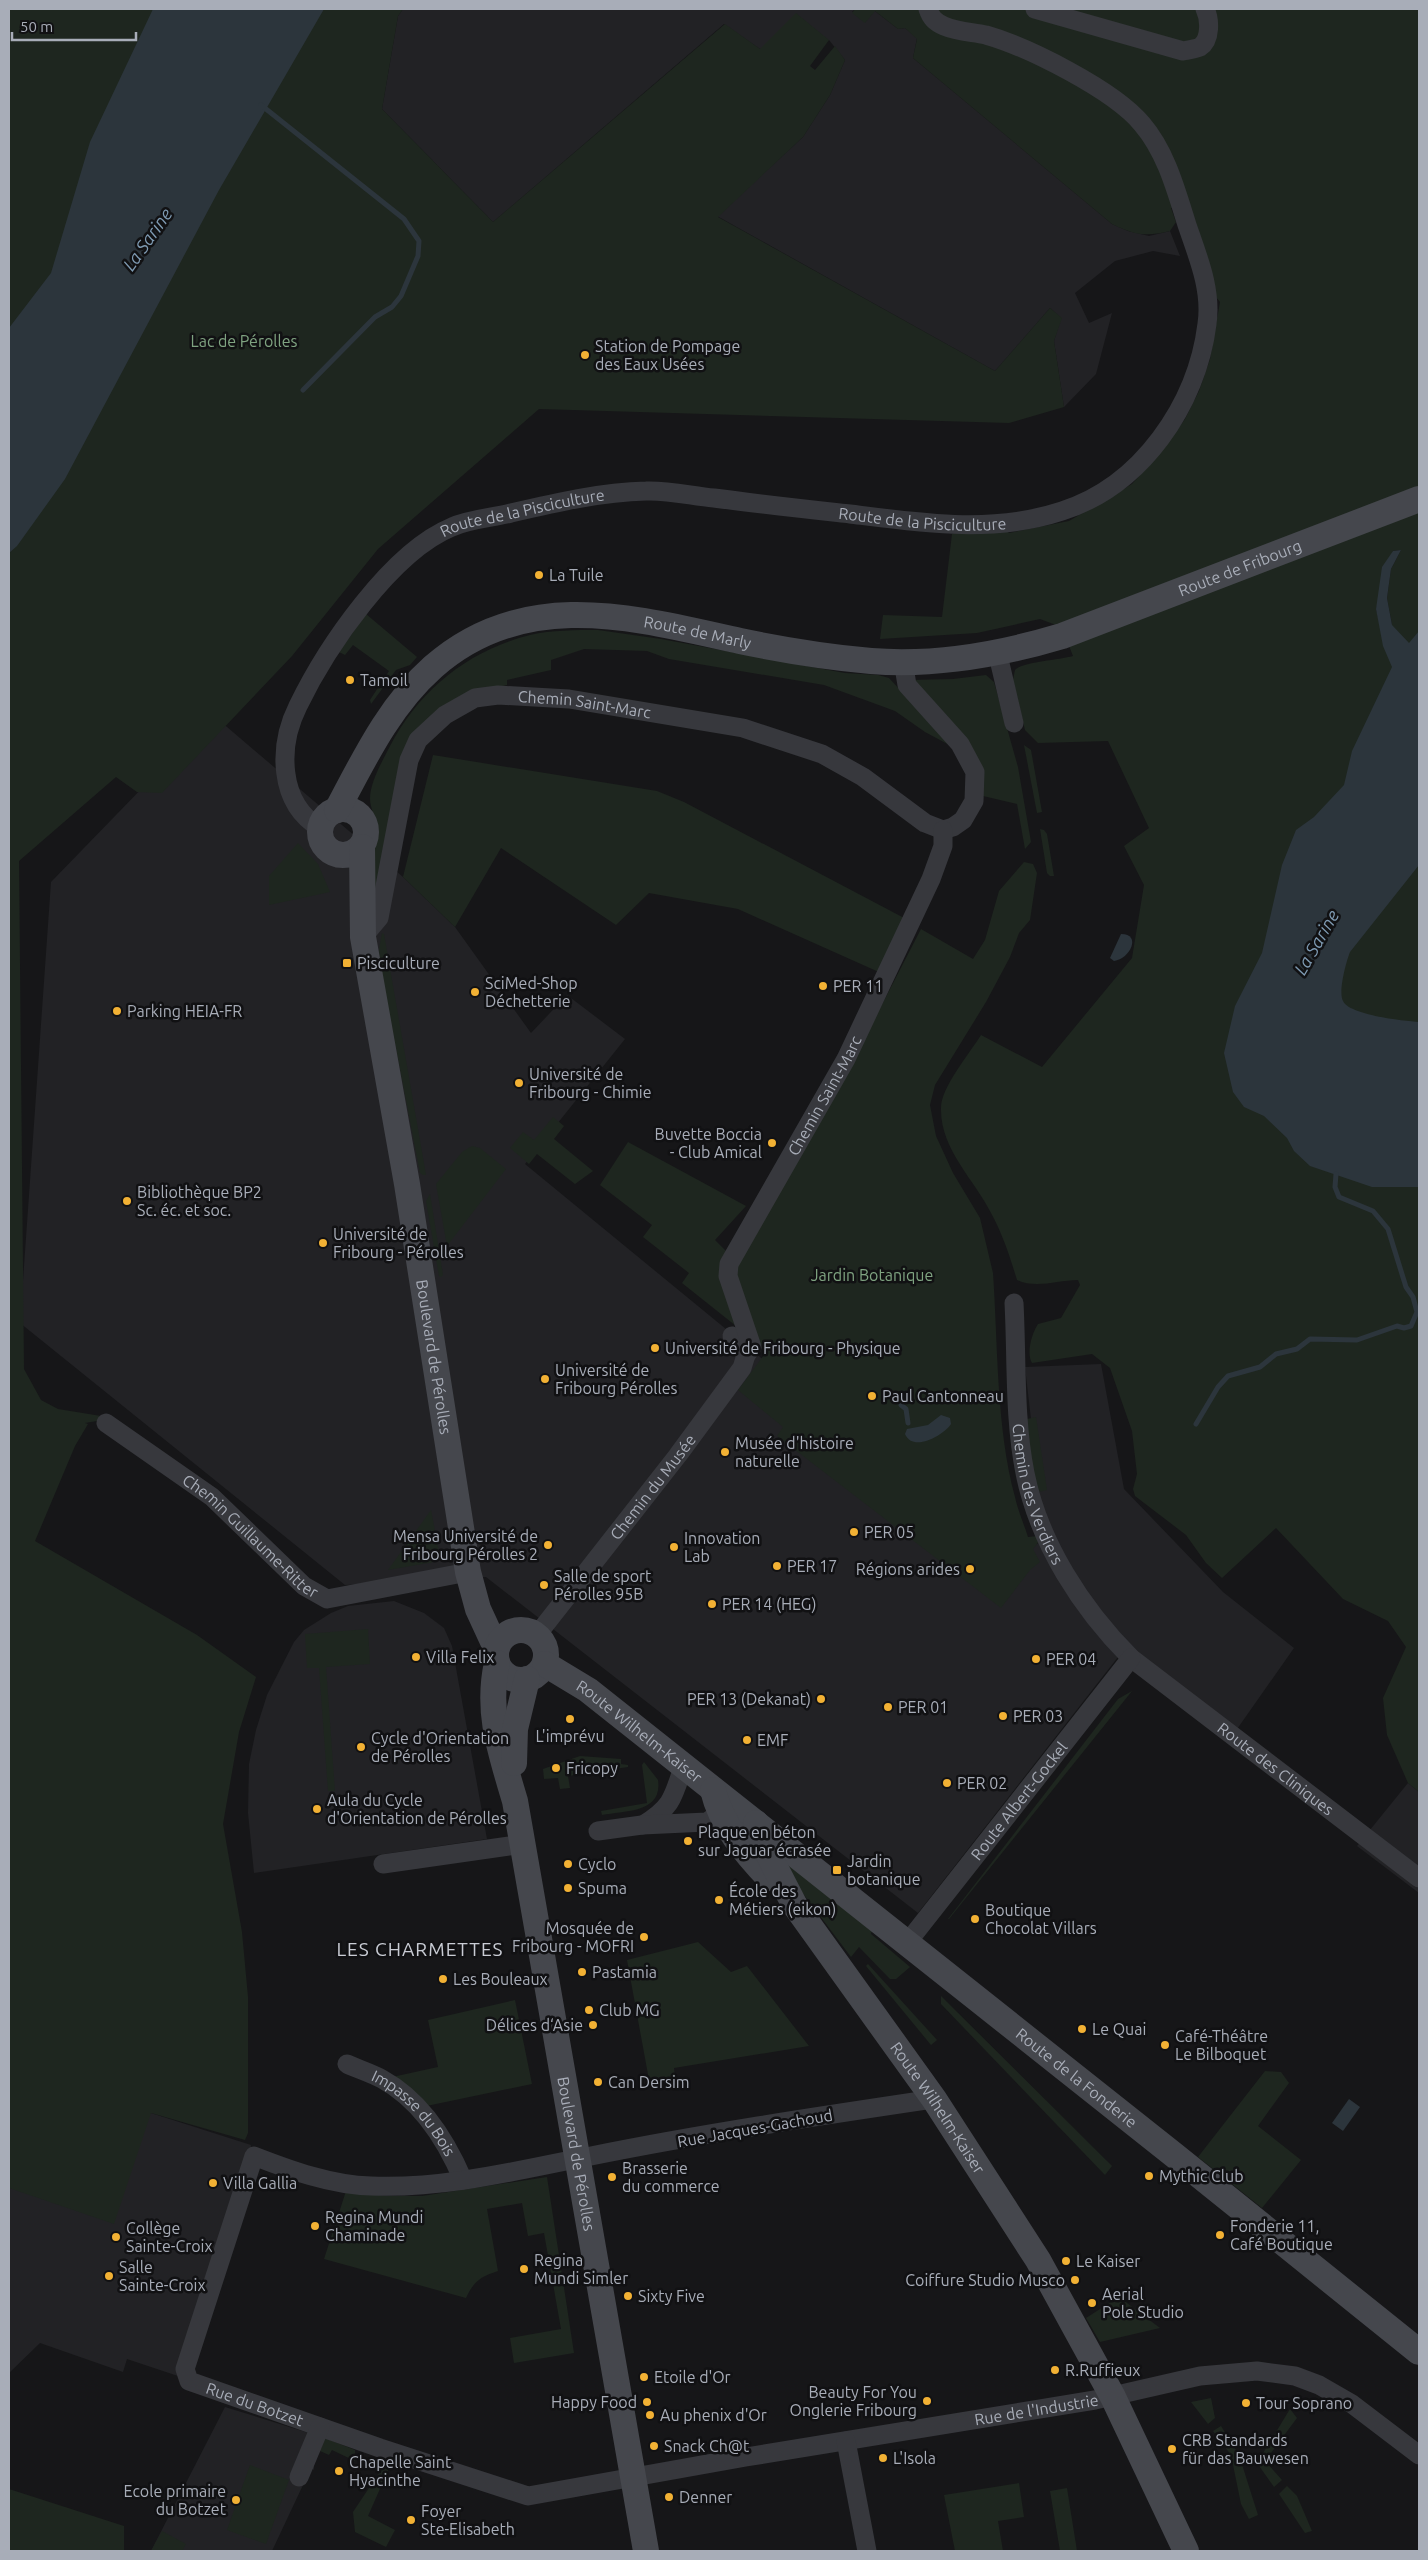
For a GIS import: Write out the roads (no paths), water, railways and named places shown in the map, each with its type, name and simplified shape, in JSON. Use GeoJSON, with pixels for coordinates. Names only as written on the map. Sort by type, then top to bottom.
{"type":"FeatureCollection","features":[{"type":"Feature","properties":{"kind":"main road","name":"Route de Fribourg"},"geometry":{"type":"LineString","coordinates":[[1062,636],[1419,499]]}},
{"type":"Feature","properties":{"kind":"main road","name":"Route de Marly"},"geometry":{"type":"LineString","coordinates":[[328,819],[378,736],[408,692],[434,666],[455,650],[498,629],[551,616],[590,614],[627,617],[800,652],[874,661],[964,657],[1062,636]]}},
{"type":"Feature","properties":{"kind":"main road","name":"Route de Marly"},"geometry":{"type":"LineString","coordinates":[[362,818],[361,801],[365,778],[378,736]]}},
{"type":"Feature","properties":{"kind":"main road"},"geometry":{"type":"LineString","coordinates":[[351,810],[362,818],[367,829],[362,847],[363,937],[333,853],[321,840],[328,819],[351,810]]}},
{"type":"Feature","properties":{"kind":"main road"},"geometry":{"type":"LineString","coordinates":[[333,853],[345,856],[362,847]]}},
{"type":"Feature","properties":{"kind":"main road","name":"Boulevard de Pérolles"},"geometry":{"type":"LineString","coordinates":[[363,937],[407,1184],[468,1572],[478,1609],[511,1644],[545,1645],[547,1654],[519,1708],[513,1745],[515,1801]]}},
{"type":"Feature","properties":{"kind":"main road"},"geometry":{"type":"LineString","coordinates":[[511,1644],[510,1677],[536,1672]]}},
{"type":"Feature","properties":{"kind":"main road","name":"Boulevard de Pérolles"},"geometry":{"type":"LineString","coordinates":[[511,1644],[492,1686],[492,1709],[500,1749],[515,1801],[523,1844],[646,2551]]}},
{"type":"Feature","properties":{"kind":"main road","name":"Route Wilhelm-Kaiser"},"geometry":{"type":"LineString","coordinates":[[536,1672],[588,1690],[684,1767],[721,1802]]}},
{"type":"Feature","properties":{"kind":"main road"},"geometry":{"type":"LineString","coordinates":[[721,1802],[734,1836],[767,1876],[794,1904]]}},
{"type":"Feature","properties":{"kind":"main road","name":"Route de la Fonderie"},"geometry":{"type":"LineString","coordinates":[[721,1802],[756,1822],[1419,2352]]}},
{"type":"Feature","properties":{"kind":"main road","name":"Route Wilhelm-Kaiser"},"geometry":{"type":"LineString","coordinates":[[756,1822],[764,1846],[794,1904],[844,1971],[934,2099],[1038,2260],[1113,2397],[1186,2551]]}},
{"type":"Feature","properties":{"kind":"street","name":"Route de la Pisciculture"},"geometry":{"type":"LineString","coordinates":[[328,819],[304,816],[295,803],[288,784],[285,745],[296,710],[326,654],[351,618],[410,555],[453,526],[550,504],[648,490],[938,525],[1015,524],[1066,510],[1104,492],[1134,470],[1166,432],[1183,402],[1201,358],[1208,321],[1208,291],[1173,181],[1158,149],[1142,123],[1124,107],[1096,87],[1033,54],[987,36],[941,25],[932,19],[928,9]]}},
{"type":"Feature","properties":{"kind":"street"},"geometry":{"type":"LineString","coordinates":[[1036,9],[1183,51],[1200,47],[1207,39],[1209,17],[1205,9]]}},
{"type":"Feature","properties":{"kind":"street"},"geometry":{"type":"LineString","coordinates":[[998,651],[1014,723]]}},
{"type":"Feature","properties":{"kind":"street"},"geometry":{"type":"LineString","coordinates":[[903,661],[907,685],[960,744],[975,772],[976,787],[970,811],[953,827],[943,830]]}},
{"type":"Feature","properties":{"kind":"street","name":"Chemin Saint-Marc"},"geometry":{"type":"LineString","coordinates":[[363,937],[379,918],[409,760],[418,740],[445,715],[474,698],[498,695],[569,699],[742,728],[822,754],[836,761],[863,777],[925,823],[943,830],[943,846],[931,879],[846,1059],[729,1264],[728,1276],[751,1340],[752,1347],[746,1355]]}},
{"type":"Feature","properties":{"kind":"street","name":"Chemin des Verdiers"},"geometry":{"type":"LineString","coordinates":[[1014,1303],[1019,1415],[1025,1473],[1040,1526],[1089,1609],[1108,1635],[1131,1658]]}},
{"type":"Feature","properties":{"kind":"street"},"geometry":{"type":"LineString","coordinates":[[732,1336],[746,1355]]}},
{"type":"Feature","properties":{"kind":"street","name":"Chemin du Musée"},"geometry":{"type":"LineString","coordinates":[[511,1644],[678,1456],[742,1368],[746,1355]]}},
{"type":"Feature","properties":{"kind":"street","name":"Chemin Guillaume-Ritter"},"geometry":{"type":"LineString","coordinates":[[106,1423],[212,1497],[304,1586],[327,1599],[468,1572]]}},
{"type":"Feature","properties":{"kind":"street","name":"Route des Cliniques"},"geometry":{"type":"LineString","coordinates":[[1131,1658],[1419,1878]]}},
{"type":"Feature","properties":{"kind":"street","name":"Route Albert-Gockel"},"geometry":{"type":"LineString","coordinates":[[907,1943],[1131,1658]]}},
{"type":"Feature","properties":{"kind":"street"},"geometry":{"type":"LineString","coordinates":[[642,1825],[663,1812],[673,1797],[684,1767]]}},
{"type":"Feature","properties":{"kind":"street"},"geometry":{"type":"LineString","coordinates":[[598,1831],[642,1825],[708,1822],[721,1802]]}},
{"type":"Feature","properties":{"kind":"street"},"geometry":{"type":"LineString","coordinates":[[383,1864],[523,1844]]}},
{"type":"Feature","properties":{"kind":"street","name":"Impasse du Bois"},"geometry":{"type":"LineString","coordinates":[[347,2064],[383,2079],[406,2097],[437,2128],[451,2152],[463,2180]]}},
{"type":"Feature","properties":{"kind":"street","name":"Rue Jacques-Gachoud"},"geometry":{"type":"LineString","coordinates":[[189,2381],[185,2369],[254,2156],[289,2169],[370,2186],[463,2180],[810,2118],[934,2099]]}},
{"type":"Feature","properties":{"kind":"street","name":"Rue de l'Industrie"},"geometry":{"type":"LineString","coordinates":[[633,2478],[1113,2397],[1200,2376],[1257,2371],[1295,2376],[1319,2385],[1352,2404],[1419,2455]]}},
{"type":"Feature","properties":{"kind":"street","name":"Rue du Botzet"},"geometry":{"type":"LineString","coordinates":[[189,2381],[528,2496],[633,2478]]}},
{"type":"Feature","properties":{"kind":"street","name":"Rue du Botzet"},"geometry":{"type":"LineString","coordinates":[[299,2477],[320,2427]]}},
{"type":"Feature","properties":{"kind":"street"},"geometry":{"type":"LineString","coordinates":[[846,2441],[867,2551]]}},
{"type":"Feature","properties":{"kind":"water","name":"Lac de Pérolles"},"geometry":{"type":"Polygon","coordinates":[[[153,9],[324,9],[219,190],[65,479],[17,546],[9,553],[9,328],[51,273],[90,142],[153,9]]]}},
{"type":"Feature","properties":{"kind":"water","name":"La Sarine"},"geometry":{"type":"Polygon","coordinates":[[[1401,550],[1391,569],[1387,598],[1392,625],[1409,643],[1419,631],[1419,865],[1350,952],[1341,991],[1343,1001],[1347,1006],[1355,1010],[1366,1014],[1419,1022],[1419,1187],[1372,1187],[1310,1166],[1294,1151],[1287,1138],[1264,1116],[1244,1107],[1233,1092],[1224,1053],[1235,1006],[1262,953],[1282,865],[1296,830],[1314,817],[1344,785],[1352,751],[1392,667],[1383,646],[1376,609],[1382,567],[1393,551],[1401,550]]]}},
{"type":"Feature","properties":{"kind":"water"},"geometry":{"type":"Polygon","coordinates":[[[1121,934],[1131,938],[1131,947],[1125,956],[1114,961],[1110,958],[1121,934]]]}},
{"type":"Feature","properties":{"kind":"water"},"geometry":{"type":"Polygon","coordinates":[[[941,1415],[950,1418],[951,1424],[935,1437],[915,1442],[905,1434],[907,1429],[928,1425],[941,1415]]]}},
{"type":"Feature","properties":{"kind":"water"},"geometry":{"type":"Polygon","coordinates":[[[1349,2099],[1360,2107],[1343,2131],[1332,2123],[1349,2099]]]}},
{"type":"Feature","properties":{"kind":"waterway"},"geometry":{"type":"LineString","coordinates":[[261,105],[404,219],[419,241],[418,256],[401,296],[392,307],[375,317],[303,390]]}},
{"type":"Feature","properties":{"kind":"waterway"},"geometry":{"type":"LineString","coordinates":[[1196,1424],[1218,1387],[1228,1376],[1260,1367],[1276,1354],[1297,1349],[1310,1339],[1357,1340],[1397,1326],[1404,1328],[1411,1326],[1417,1312],[1413,1297],[1406,1287],[1388,1229],[1373,1211],[1339,1197],[1335,1187],[1336,1174]]}},
{"type":"Feature","properties":{"kind":"waterway"},"geometry":{"type":"LineString","coordinates":[[901,1405],[906,1409],[908,1423]]}},
{"type":"Feature","properties":{"kind":"place","name":"Station de Pompage des Eaux Usées"},"geometry":{"type":"Point","coordinates":[585,355]}},
{"type":"Feature","properties":{"kind":"place","name":"La Tuile"},"geometry":{"type":"Point","coordinates":[539,575]}},
{"type":"Feature","properties":{"kind":"place","name":"Tamoil"},"geometry":{"type":"Point","coordinates":[350,680]}},
{"type":"Feature","properties":{"kind":"place","name":"Pisciculture"},"geometry":{"type":"Point","coordinates":[347,963]}},
{"type":"Feature","properties":{"kind":"place","name":"PER 11"},"geometry":{"type":"Point","coordinates":[823,986]}},
{"type":"Feature","properties":{"kind":"place","name":"SciMed-Shop Déchetterie"},"geometry":{"type":"Point","coordinates":[475,992]}},
{"type":"Feature","properties":{"kind":"place","name":"Parking HEIA-FR"},"geometry":{"type":"Point","coordinates":[117,1011]}},
{"type":"Feature","properties":{"kind":"place","name":"Université de Fribourg - Chimie"},"geometry":{"type":"Point","coordinates":[519,1083]}},
{"type":"Feature","properties":{"kind":"place","name":"Buvette Boccia - Club Amical"},"geometry":{"type":"Point","coordinates":[772,1143]}},
{"type":"Feature","properties":{"kind":"place","name":"Bibliothèque BP2 Sc. éc. et soc."},"geometry":{"type":"Point","coordinates":[127,1201]}},
{"type":"Feature","properties":{"kind":"place","name":"Université de Fribourg - Pérolles"},"geometry":{"type":"Point","coordinates":[323,1243]}},
{"type":"Feature","properties":{"kind":"place","name":"Université de Fribourg - Physique"},"geometry":{"type":"Point","coordinates":[655,1348]}},
{"type":"Feature","properties":{"kind":"place","name":"Université de Fribourg Pérolles"},"geometry":{"type":"Point","coordinates":[545,1379]}},
{"type":"Feature","properties":{"kind":"place","name":"Paul Cantonneau"},"geometry":{"type":"Point","coordinates":[872,1396]}},
{"type":"Feature","properties":{"kind":"place","name":"Musée d'histoire naturelle"},"geometry":{"type":"Point","coordinates":[725,1452]}},
{"type":"Feature","properties":{"kind":"place","name":"PER 05"},"geometry":{"type":"Point","coordinates":[854,1532]}},
{"type":"Feature","properties":{"kind":"place","name":"Mensa Université de Fribourg Pérolles 2"},"geometry":{"type":"Point","coordinates":[548,1545]}},
{"type":"Feature","properties":{"kind":"place","name":"Innovation Lab"},"geometry":{"type":"Point","coordinates":[674,1547]}},
{"type":"Feature","properties":{"kind":"place","name":"PER 17"},"geometry":{"type":"Point","coordinates":[777,1566]}},
{"type":"Feature","properties":{"kind":"place","name":"Régions arides"},"geometry":{"type":"Point","coordinates":[970,1569]}},
{"type":"Feature","properties":{"kind":"place","name":"Salle de sport Pérolles 95B"},"geometry":{"type":"Point","coordinates":[544,1585]}},
{"type":"Feature","properties":{"kind":"place","name":"PER 14 (HEG)"},"geometry":{"type":"Point","coordinates":[712,1604]}},
{"type":"Feature","properties":{"kind":"place","name":"Villa Felix"},"geometry":{"type":"Point","coordinates":[416,1657]}},
{"type":"Feature","properties":{"kind":"place","name":"PER 04"},"geometry":{"type":"Point","coordinates":[1036,1659]}},
{"type":"Feature","properties":{"kind":"place","name":"PER 13 (Dekanat)"},"geometry":{"type":"Point","coordinates":[821,1699]}},
{"type":"Feature","properties":{"kind":"place","name":"PER 01"},"geometry":{"type":"Point","coordinates":[888,1707]}},
{"type":"Feature","properties":{"kind":"place","name":"PER 03"},"geometry":{"type":"Point","coordinates":[1003,1716]}},
{"type":"Feature","properties":{"kind":"place","name":"L'imprévu"},"geometry":{"type":"Point","coordinates":[570,1719]}},
{"type":"Feature","properties":{"kind":"place","name":"EMF"},"geometry":{"type":"Point","coordinates":[747,1740]}},
{"type":"Feature","properties":{"kind":"place","name":"Cycle d'Orientation de Pérolles"},"geometry":{"type":"Point","coordinates":[361,1747]}},
{"type":"Feature","properties":{"kind":"place","name":"Fricopy"},"geometry":{"type":"Point","coordinates":[556,1768]}},
{"type":"Feature","properties":{"kind":"place","name":"PER 02"},"geometry":{"type":"Point","coordinates":[947,1783]}},
{"type":"Feature","properties":{"kind":"place","name":"Aula du Cycle d'Orientation de Pérolles"},"geometry":{"type":"Point","coordinates":[317,1809]}},
{"type":"Feature","properties":{"kind":"place","name":"Plaque en béton sur Jaguar écrasée"},"geometry":{"type":"Point","coordinates":[688,1841]}},
{"type":"Feature","properties":{"kind":"place","name":"Cyclo"},"geometry":{"type":"Point","coordinates":[568,1864]}},
{"type":"Feature","properties":{"kind":"place","name":"Jardin botanique"},"geometry":{"type":"Point","coordinates":[837,1870]}},
{"type":"Feature","properties":{"kind":"place","name":"Spuma"},"geometry":{"type":"Point","coordinates":[568,1888]}},
{"type":"Feature","properties":{"kind":"place","name":"École des Métiers (eikon)"},"geometry":{"type":"Point","coordinates":[719,1900]}},
{"type":"Feature","properties":{"kind":"place","name":"Boutique Chocolat Villars"},"geometry":{"type":"Point","coordinates":[975,1919]}},
{"type":"Feature","properties":{"kind":"place","name":"Mosquée de Fribourg - MOFRI"},"geometry":{"type":"Point","coordinates":[644,1937]}},
{"type":"Feature","properties":{"kind":"place","name":"Pastamia"},"geometry":{"type":"Point","coordinates":[582,1972]}},
{"type":"Feature","properties":{"kind":"place","name":"Les Bouleaux"},"geometry":{"type":"Point","coordinates":[443,1979]}},
{"type":"Feature","properties":{"kind":"place","name":"Club MG"},"geometry":{"type":"Point","coordinates":[589,2010]}},
{"type":"Feature","properties":{"kind":"place","name":"Délices d‘Asie"},"geometry":{"type":"Point","coordinates":[593,2025]}},
{"type":"Feature","properties":{"kind":"place","name":"Le Quai"},"geometry":{"type":"Point","coordinates":[1082,2029]}},
{"type":"Feature","properties":{"kind":"place","name":"Café-Théâtre Le Bilboquet"},"geometry":{"type":"Point","coordinates":[1165,2045]}},
{"type":"Feature","properties":{"kind":"place","name":"Can Dersim"},"geometry":{"type":"Point","coordinates":[598,2082]}},
{"type":"Feature","properties":{"kind":"place","name":"Mythic Club"},"geometry":{"type":"Point","coordinates":[1149,2176]}},
{"type":"Feature","properties":{"kind":"place","name":"Brasserie du commerce"},"geometry":{"type":"Point","coordinates":[612,2177]}},
{"type":"Feature","properties":{"kind":"place","name":"Villa Gallia"},"geometry":{"type":"Point","coordinates":[213,2183]}},
{"type":"Feature","properties":{"kind":"place","name":"Regina Mundi Chaminade"},"geometry":{"type":"Point","coordinates":[315,2226]}},
{"type":"Feature","properties":{"kind":"place","name":"Fonderie 11, Café Boutique"},"geometry":{"type":"Point","coordinates":[1220,2235]}},
{"type":"Feature","properties":{"kind":"place","name":"Collège Sainte-Croix"},"geometry":{"type":"Point","coordinates":[116,2237]}},
{"type":"Feature","properties":{"kind":"place","name":"Le Kaiser"},"geometry":{"type":"Point","coordinates":[1066,2261]}},
{"type":"Feature","properties":{"kind":"place","name":"Regina Mundi Simler"},"geometry":{"type":"Point","coordinates":[524,2269]}},
{"type":"Feature","properties":{"kind":"place","name":"Salle Sainte-Croix"},"geometry":{"type":"Point","coordinates":[109,2276]}},
{"type":"Feature","properties":{"kind":"place","name":"Coiffure Studio Musco"},"geometry":{"type":"Point","coordinates":[1075,2280]}},
{"type":"Feature","properties":{"kind":"place","name":"Sixty Five"},"geometry":{"type":"Point","coordinates":[628,2296]}},
{"type":"Feature","properties":{"kind":"place","name":"Aerial Pole Studio"},"geometry":{"type":"Point","coordinates":[1092,2303]}},
{"type":"Feature","properties":{"kind":"place","name":"R.Ruffieux"},"geometry":{"type":"Point","coordinates":[1055,2370]}},
{"type":"Feature","properties":{"kind":"place","name":"Etoile d'Or"},"geometry":{"type":"Point","coordinates":[644,2377]}},
{"type":"Feature","properties":{"kind":"place","name":"Beauty For You Onglerie Fribourg"},"geometry":{"type":"Point","coordinates":[927,2401]}},
{"type":"Feature","properties":{"kind":"place","name":"Happy Food"},"geometry":{"type":"Point","coordinates":[647,2402]}},
{"type":"Feature","properties":{"kind":"place","name":"Tour Soprano"},"geometry":{"type":"Point","coordinates":[1246,2403]}},
{"type":"Feature","properties":{"kind":"place","name":"Au phenix d'Or"},"geometry":{"type":"Point","coordinates":[650,2415]}},
{"type":"Feature","properties":{"kind":"place","name":"Snack Ch@t"},"geometry":{"type":"Point","coordinates":[654,2446]}},
{"type":"Feature","properties":{"kind":"place","name":"CRB Standards für das Bauwesen"},"geometry":{"type":"Point","coordinates":[1172,2449]}},
{"type":"Feature","properties":{"kind":"place","name":"L'Isola"},"geometry":{"type":"Point","coordinates":[883,2458]}},
{"type":"Feature","properties":{"kind":"place","name":"Chapelle Saint Hyacinthe"},"geometry":{"type":"Point","coordinates":[339,2471]}},
{"type":"Feature","properties":{"kind":"place","name":"Denner"},"geometry":{"type":"Point","coordinates":[669,2497]}},
{"type":"Feature","properties":{"kind":"place","name":"Ecole primaire du Botzet"},"geometry":{"type":"Point","coordinates":[236,2500]}},
{"type":"Feature","properties":{"kind":"place","name":"Foyer Ste-Elisabeth"},"geometry":{"type":"Point","coordinates":[411,2520]}},
{"type":"Feature","properties":{"kind":"district","name":"LES CHARMETTES"},"geometry":{"type":"Point","coordinates":[420,1949]}},
{"type":"Feature","properties":{"kind":"park label","name":"Jardin Botanique"},"geometry":{"type":"Point","coordinates":[872,1275]}}]}
